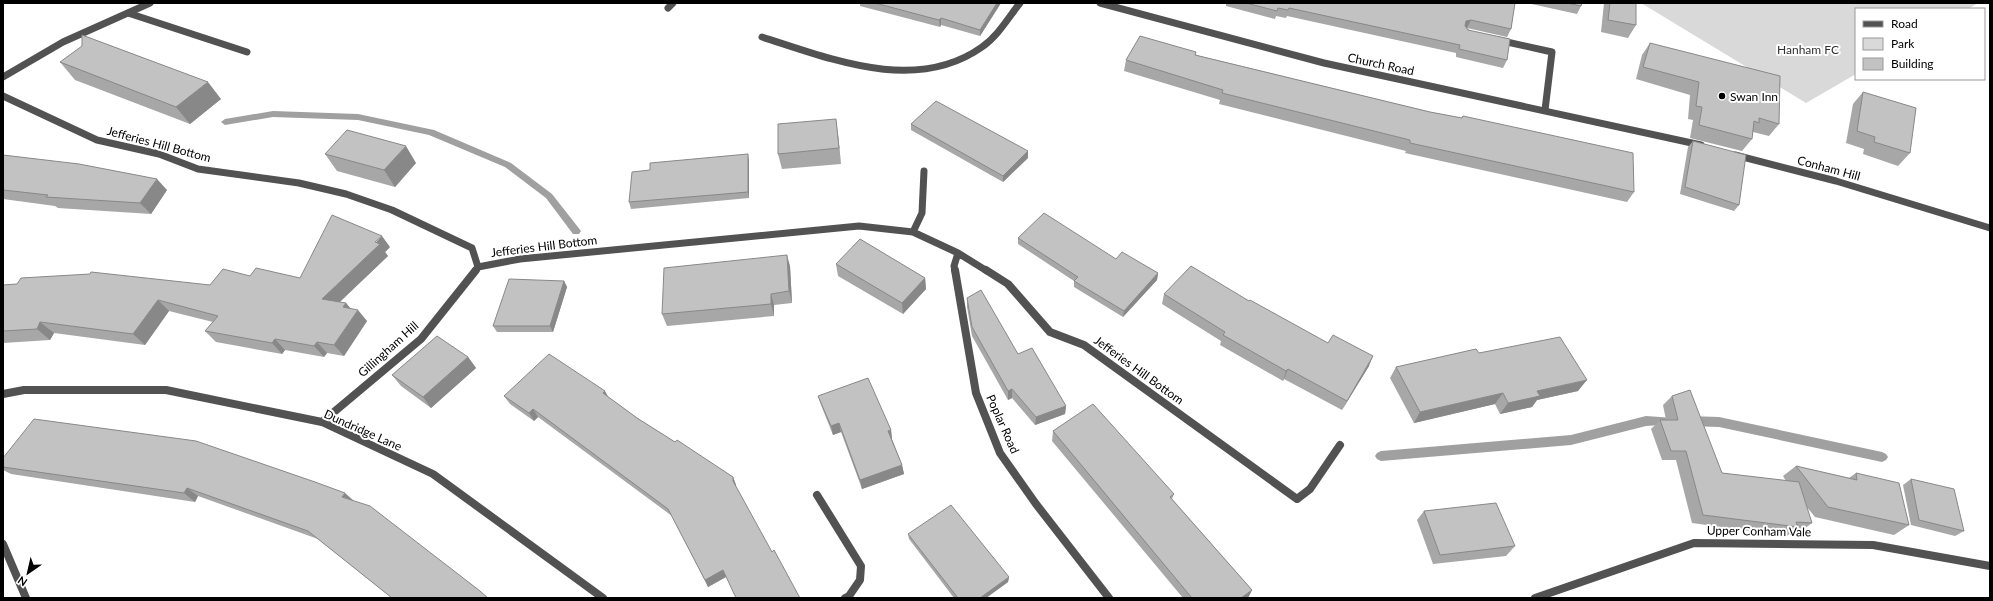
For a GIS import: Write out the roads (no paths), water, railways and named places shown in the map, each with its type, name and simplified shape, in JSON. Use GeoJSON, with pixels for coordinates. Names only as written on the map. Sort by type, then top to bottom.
{"type":"FeatureCollection","features":[{"type":"Feature","properties":{"kind":"street"},"geometry":{"type":"LineString","coordinates":[[4,74],[63,42],[150,3]]}},
{"type":"Feature","properties":{"kind":"street"},"geometry":{"type":"LineString","coordinates":[[762,37],[868,68],[916,70],[934,68],[951,62],[981,47],[991,38],[1020,3]]}},
{"type":"Feature","properties":{"kind":"street","name":"Church Road"},"geometry":{"type":"LineString","coordinates":[[1100,3],[1324,63],[1660,135],[1706,147]]}},
{"type":"Feature","properties":{"kind":"street"},"geometry":{"type":"LineString","coordinates":[[128,13],[247,52]]}},
{"type":"Feature","properties":{"kind":"street"},"geometry":{"type":"LineString","coordinates":[[1490,38],[1552,52],[1545,110]]}},
{"type":"Feature","properties":{"kind":"street","name":"Jefferies Hill Bottom"},"geometry":{"type":"LineString","coordinates":[[3,96],[97,140],[159,154],[198,168],[299,183],[346,194],[392,210],[472,248],[478,267],[520,259],[859,226],[913,232],[958,253],[1008,284],[1050,332],[1084,345],[1297,499],[1310,489],[1340,444]]}},
{"type":"Feature","properties":{"kind":"street","name":"Conham Hill"},"geometry":{"type":"LineString","coordinates":[[1729,153],[1836,181],[1989,227]]}},
{"type":"Feature","properties":{"kind":"street"},"geometry":{"type":"LineString","coordinates":[[913,232],[922,214],[924,171]]}},
{"type":"Feature","properties":{"kind":"street","name":"Poplar Road"},"geometry":{"type":"LineString","coordinates":[[958,253],[954,266],[976,393],[1000,453],[1036,504],[1109,598]]}},
{"type":"Feature","properties":{"kind":"street","name":"Gillingham Hill"},"geometry":{"type":"LineString","coordinates":[[322,422],[421,339],[478,267]]}},
{"type":"Feature","properties":{"kind":"street","name":"Dundridge Lane"},"geometry":{"type":"LineString","coordinates":[[3,394],[24,390],[166,390],[322,422],[433,474],[602,598]]}},
{"type":"Feature","properties":{"kind":"street"},"geometry":{"type":"LineString","coordinates":[[817,495],[861,566],[860,580],[849,596],[845,598]]}},
{"type":"Feature","properties":{"kind":"street","name":"Upper Conham Vale"},"geometry":{"type":"LineString","coordinates":[[1535,598],[1694,542],[1873,545],[1990,566]]}},
{"type":"Feature","properties":{"kind":"street"},"geometry":{"type":"LineString","coordinates":[[3,544],[26,598]]}},
{"type":"Feature","properties":{"kind":"waterway"},"geometry":{"type":"LineString","coordinates":[[225,122],[273,114],[358,117],[431,132],[508,165],[549,196],[576,231]]}},
{"type":"Feature","properties":{"kind":"waterway"},"geometry":{"type":"LineString","coordinates":[[1381,456],[1571,440],[1646,421],[1670,421]]}},
{"type":"Feature","properties":{"kind":"waterway"},"geometry":{"type":"LineString","coordinates":[[1688,421],[1719,422],[1882,457]]}},
{"type":"Feature","properties":{"kind":"place","name":"Swan Inn"},"geometry":{"type":"Point","coordinates":[1722,96]}},
{"type":"Feature","properties":{"kind":"park label","name":"Hanham FC"},"geometry":{"type":"Point","coordinates":[1808,49]}}]}
